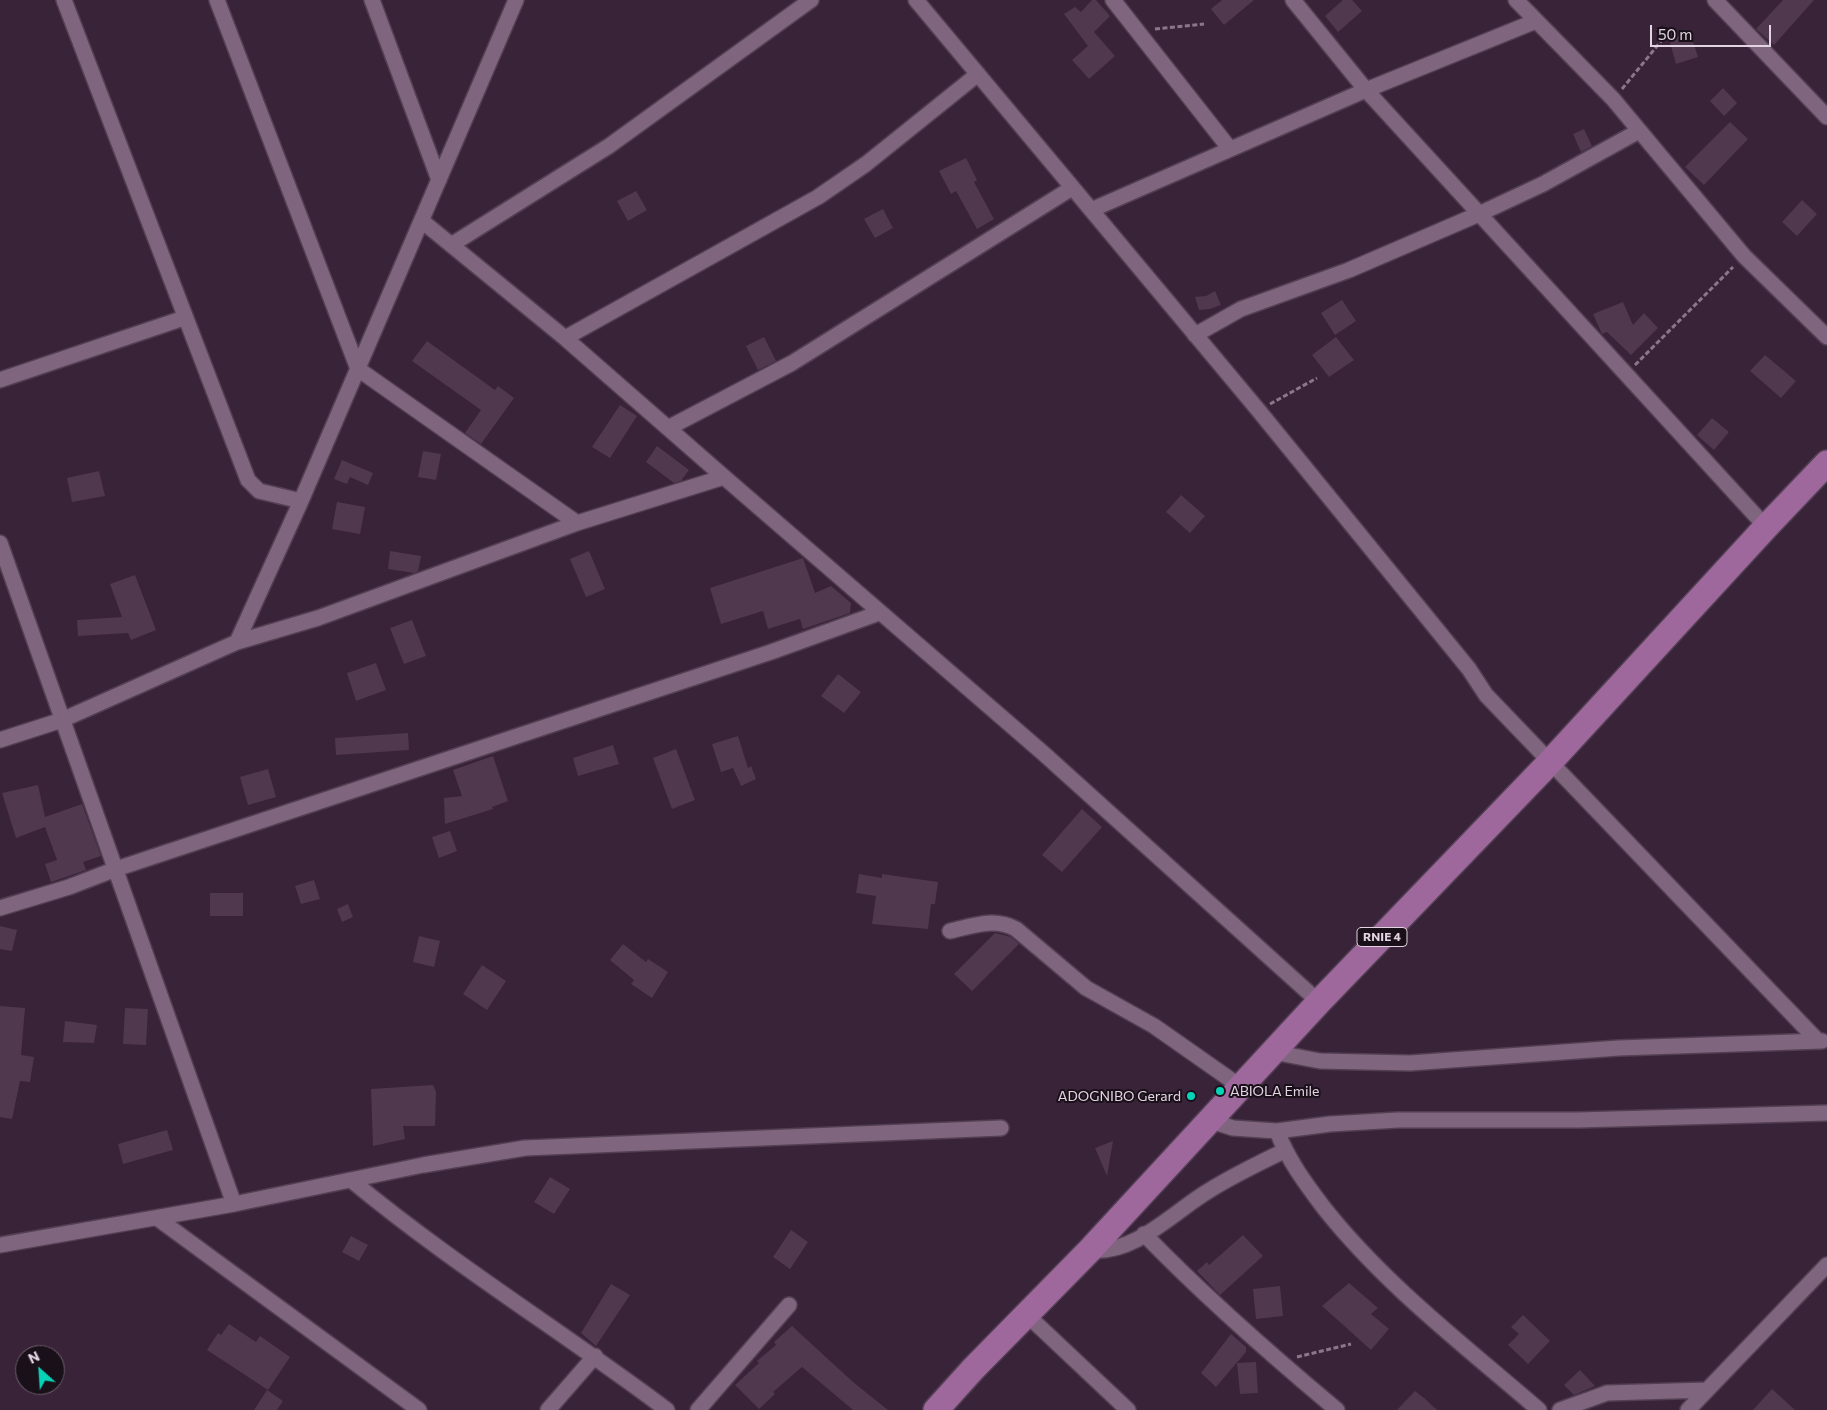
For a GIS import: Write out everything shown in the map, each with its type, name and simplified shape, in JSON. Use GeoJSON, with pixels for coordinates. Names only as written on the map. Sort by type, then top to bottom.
{"type":"FeatureCollection","features":[{"type":"Feature","properties":{"kind":"main road","name":"RNIE 4"},"geometry":{"type":"LineString","coordinates":[[936,1410],[1026,1314],[1090,1250],[1208,1120],[1550,761],[1827,463]]}},
{"type":"Feature","properties":{"kind":"street"},"geometry":{"type":"LineString","coordinates":[[64,0],[184,318],[248,480],[259,491],[301,501]]}},
{"type":"Feature","properties":{"kind":"street"},"geometry":{"type":"LineString","coordinates":[[217,0],[358,369],[577,524]]}},
{"type":"Feature","properties":{"kind":"street"},"geometry":{"type":"LineString","coordinates":[[372,0],[439,180]]}},
{"type":"Feature","properties":{"kind":"street"},"geometry":{"type":"LineString","coordinates":[[237,642],[301,501],[516,0]]}},
{"type":"Feature","properties":{"kind":"street"},"geometry":{"type":"LineString","coordinates":[[451,245],[609,146],[811,0]]}},
{"type":"Feature","properties":{"kind":"street"},"geometry":{"type":"LineString","coordinates":[[916,0],[1259,411],[1469,669],[1486,695],[1822,1041]]}},
{"type":"Feature","properties":{"kind":"street"},"geometry":{"type":"LineString","coordinates":[[1113,0],[1230,149]]}},
{"type":"Feature","properties":{"kind":"street"},"geometry":{"type":"LineString","coordinates":[[1293,0],[1366,90],[1766,527]]}},
{"type":"Feature","properties":{"kind":"street"},"geometry":{"type":"LineString","coordinates":[[1516,0],[1613,99],[1744,256],[1827,336]]}},
{"type":"Feature","properties":{"kind":"street"},"geometry":{"type":"LineString","coordinates":[[1715,0],[1827,117]]}},
{"type":"Feature","properties":{"kind":"street"},"geometry":{"type":"LineString","coordinates":[[1091,210],[1366,90],[1536,21]]}},
{"type":"Feature","properties":{"kind":"street"},"geometry":{"type":"LineString","coordinates":[[565,338],[818,197],[866,164],[978,74]]}},
{"type":"Feature","properties":{"kind":"street"},"geometry":{"type":"LineString","coordinates":[[1195,335],[1241,309],[1349,270],[1479,214],[1543,184],[1639,131]]}},
{"type":"Feature","properties":{"kind":"street"},"geometry":{"type":"LineString","coordinates":[[668,428],[792,363],[1072,188]]}},
{"type":"Feature","properties":{"kind":"street"},"geometry":{"type":"LineString","coordinates":[[422,221],[565,338],[879,613],[1043,753],[1319,1002]]}},
{"type":"Feature","properties":{"kind":"street"},"geometry":{"type":"LineString","coordinates":[[0,380],[184,318]]}},
{"type":"Feature","properties":{"kind":"street"},"geometry":{"type":"LineString","coordinates":[[0,740],[62,720],[237,642],[318,618],[577,524],[724,477]]}},
{"type":"Feature","properties":{"kind":"street"},"geometry":{"type":"LineString","coordinates":[[0,543],[234,1204]]}},
{"type":"Feature","properties":{"kind":"street"},"geometry":{"type":"LineString","coordinates":[[0,908],[70,887],[116,869],[771,652],[879,613]]}},
{"type":"Feature","properties":{"kind":"street"},"geometry":{"type":"LineString","coordinates":[[950,931],[997,922],[1006,923],[1016,929],[1086,988],[1154,1026],[1241,1087]]}},
{"type":"Feature","properties":{"kind":"street"},"geometry":{"type":"LineString","coordinates":[[1273,1052],[1320,1061],[1410,1063],[1619,1048],[1822,1041]]}},
{"type":"Feature","properties":{"kind":"street"},"geometry":{"type":"LineString","coordinates":[[1208,1120],[1233,1128],[1277,1131],[1330,1124],[1398,1120],[1569,1120],[1827,1113]]}},
{"type":"Feature","properties":{"kind":"street"},"geometry":{"type":"LineString","coordinates":[[0,1245],[234,1204],[423,1165],[525,1148],[1001,1128]]}},
{"type":"Feature","properties":{"kind":"street"},"geometry":{"type":"LineString","coordinates":[[1277,1131],[1284,1151],[1299,1175],[1345,1234],[1385,1276],[1539,1410]]}},
{"type":"Feature","properties":{"kind":"street"},"geometry":{"type":"LineString","coordinates":[[1090,1250],[1102,1252],[1115,1249],[1144,1234],[1210,1190],[1284,1151]]}},
{"type":"Feature","properties":{"kind":"street"},"geometry":{"type":"LineString","coordinates":[[351,1180],[392,1214],[595,1356],[667,1410]]}},
{"type":"Feature","properties":{"kind":"street"},"geometry":{"type":"LineString","coordinates":[[157,1218],[419,1410]]}},
{"type":"Feature","properties":{"kind":"street"},"geometry":{"type":"LineString","coordinates":[[1144,1234],[1195,1286],[1278,1362],[1337,1410]]}},
{"type":"Feature","properties":{"kind":"street"},"geometry":{"type":"LineString","coordinates":[[1688,1410],[1827,1266]]}},
{"type":"Feature","properties":{"kind":"street"},"geometry":{"type":"LineString","coordinates":[[698,1410],[789,1305]]}},
{"type":"Feature","properties":{"kind":"street"},"geometry":{"type":"LineString","coordinates":[[1026,1314],[1128,1410]]}},
{"type":"Feature","properties":{"kind":"street"},"geometry":{"type":"LineString","coordinates":[[548,1410],[595,1356]]}},
{"type":"Feature","properties":{"kind":"street"},"geometry":{"type":"LineString","coordinates":[[1560,1410],[1607,1393],[1706,1390]]}},
{"type":"Feature","properties":{"kind":"path"},"geometry":{"type":"LineString","coordinates":[[1139,31],[1204,24]]}},
{"type":"Feature","properties":{"kind":"path"},"geometry":{"type":"LineString","coordinates":[[1613,99],[1662,40]]}},
{"type":"Feature","properties":{"kind":"path"},"geometry":{"type":"LineString","coordinates":[[1625,374],[1744,256]]}},
{"type":"Feature","properties":{"kind":"path"},"geometry":{"type":"LineString","coordinates":[[1259,411],[1317,378]]}},
{"type":"Feature","properties":{"kind":"path"},"geometry":{"type":"LineString","coordinates":[[1278,1362],[1351,1344]]}},
{"type":"Feature","properties":{"kind":"building"},"geometry":{"type":"Polygon","coordinates":[[[1092,0],[1096,0],[1110,16],[1094,32],[1115,56],[1089,79],[1072,60],[1088,46],[1064,14],[1075,7],[1081,12],[1092,0]]]}},
{"type":"Feature","properties":{"kind":"building"},"geometry":{"type":"Polygon","coordinates":[[[1222,0],[1254,0],[1224,25],[1211,9],[1222,0]]]}},
{"type":"Feature","properties":{"kind":"building"},"geometry":{"type":"Polygon","coordinates":[[[1343,0],[1352,0],[1362,11],[1338,32],[1325,16],[1343,0]]]}},
{"type":"Feature","properties":{"kind":"building"},"geometry":{"type":"Polygon","coordinates":[[[1783,0],[1814,0],[1774,45],[1756,29],[1783,0]]]}},
{"type":"Feature","properties":{"kind":"building"},"geometry":{"type":"Polygon","coordinates":[[[1690,32],[1698,57],[1676,64],[1669,39],[1690,32]]]}},
{"type":"Feature","properties":{"kind":"building"},"geometry":{"type":"Polygon","coordinates":[[[1723,88],[1737,103],[1724,116],[1710,101],[1723,88]]]}},
{"type":"Feature","properties":{"kind":"building"},"geometry":{"type":"Polygon","coordinates":[[[1730,122],[1748,139],[1704,185],[1685,167],[1730,122]]]}},
{"type":"Feature","properties":{"kind":"building"},"geometry":{"type":"Polygon","coordinates":[[[1584,129],[1592,146],[1581,152],[1573,134],[1584,129]]]}},
{"type":"Feature","properties":{"kind":"building"},"geometry":{"type":"Polygon","coordinates":[[[966,158],[977,180],[974,182],[994,219],[977,229],[956,191],[951,194],[939,171],[966,158]]]}},
{"type":"Feature","properties":{"kind":"building"},"geometry":{"type":"Polygon","coordinates":[[[636,191],[647,210],[628,221],[617,201],[636,191]]]}},
{"type":"Feature","properties":{"kind":"building"},"geometry":{"type":"Polygon","coordinates":[[[1802,200],[1817,214],[1797,236],[1782,222],[1802,200]]]}},
{"type":"Feature","properties":{"kind":"building"},"geometry":{"type":"Polygon","coordinates":[[[883,209],[893,228],[875,238],[864,219],[883,209]]]}},
{"type":"Feature","properties":{"kind":"building"},"geometry":{"type":"Polygon","coordinates":[[[1215,291],[1221,305],[1199,310],[1195,297],[1206,296],[1215,291]]]}},
{"type":"Feature","properties":{"kind":"building"},"geometry":{"type":"Polygon","coordinates":[[[1342,300],[1356,321],[1335,335],[1321,313],[1342,300]]]}},
{"type":"Feature","properties":{"kind":"building"},"geometry":{"type":"Polygon","coordinates":[[[1623,302],[1633,325],[1644,313],[1658,328],[1631,355],[1607,332],[1602,334],[1593,314],[1623,302]]]}},
{"type":"Feature","properties":{"kind":"building"},"geometry":{"type":"Polygon","coordinates":[[[764,337],[776,361],[758,370],[746,346],[764,337]]]}},
{"type":"Feature","properties":{"kind":"building"},"geometry":{"type":"Polygon","coordinates":[[[1336,337],[1354,360],[1329,377],[1312,355],[1336,337]]]}},
{"type":"Feature","properties":{"kind":"building"},"geometry":{"type":"Polygon","coordinates":[[[427,341],[495,390],[498,386],[514,398],[481,444],[465,433],[481,410],[412,361],[427,341]]]}},
{"type":"Feature","properties":{"kind":"building"},"geometry":{"type":"Polygon","coordinates":[[[1765,355],[1796,381],[1781,398],[1750,371],[1765,355]]]}},
{"type":"Feature","properties":{"kind":"building"},"geometry":{"type":"Polygon","coordinates":[[[620,405],[637,416],[610,458],[592,447],[620,405]]]}},
{"type":"Feature","properties":{"kind":"building"},"geometry":{"type":"Polygon","coordinates":[[[1712,418],[1729,432],[1714,450],[1697,435],[1712,418]]]}},
{"type":"Feature","properties":{"kind":"building"},"geometry":{"type":"Polygon","coordinates":[[[657,446],[689,470],[681,481],[674,483],[646,462],[657,446]]]}},
{"type":"Feature","properties":{"kind":"building"},"geometry":{"type":"Polygon","coordinates":[[[423,451],[441,454],[436,480],[418,477],[423,451]]]}},
{"type":"Feature","properties":{"kind":"building"},"geometry":{"type":"Polygon","coordinates":[[[342,460],[373,473],[368,485],[350,477],[347,484],[334,479],[342,460]]]}},
{"type":"Feature","properties":{"kind":"building"},"geometry":{"type":"Polygon","coordinates":[[[99,471],[105,496],[72,502],[67,478],[99,471]]]}},
{"type":"Feature","properties":{"kind":"building"},"geometry":{"type":"Polygon","coordinates":[[[1181,495],[1205,516],[1190,533],[1166,512],[1181,495]]]}},
{"type":"Feature","properties":{"kind":"building"},"geometry":{"type":"Polygon","coordinates":[[[337,502],[365,507],[360,534],[332,529],[337,502]]]}},
{"type":"Feature","properties":{"kind":"building"},"geometry":{"type":"Polygon","coordinates":[[[390,551],[421,556],[418,571],[414,573],[388,569],[390,551]]]}},
{"type":"Feature","properties":{"kind":"building"},"geometry":{"type":"Polygon","coordinates":[[[589,551],[605,589],[586,597],[570,559],[589,551]]]}},
{"type":"Feature","properties":{"kind":"building"},"geometry":{"type":"Polygon","coordinates":[[[803,558],[815,593],[831,586],[851,603],[850,613],[803,629],[800,619],[768,629],[763,611],[721,624],[710,588],[803,558]]]}},
{"type":"Feature","properties":{"kind":"building"},"geometry":{"type":"Polygon","coordinates":[[[135,575],[156,630],[131,640],[128,633],[78,636],[77,620],[122,617],[110,584],[135,575]]]}},
{"type":"Feature","properties":{"kind":"building"},"geometry":{"type":"Polygon","coordinates":[[[412,620],[426,656],[404,664],[390,628],[412,620]]]}},
{"type":"Feature","properties":{"kind":"building"},"geometry":{"type":"Polygon","coordinates":[[[376,663],[386,690],[356,701],[347,673],[376,663]]]}},
{"type":"Feature","properties":{"kind":"building"},"geometry":{"type":"Polygon","coordinates":[[[838,674],[861,692],[844,713],[821,696],[838,674]]]}},
{"type":"Feature","properties":{"kind":"building"},"geometry":{"type":"Polygon","coordinates":[[[408,733],[409,750],[336,755],[335,738],[408,733]]]}},
{"type":"Feature","properties":{"kind":"building"},"geometry":{"type":"Polygon","coordinates":[[[738,736],[748,768],[751,766],[756,779],[741,786],[733,768],[721,772],[712,744],[738,736]]]}},
{"type":"Feature","properties":{"kind":"building"},"geometry":{"type":"Polygon","coordinates":[[[613,745],[619,764],[578,776],[573,758],[613,745]]]}},
{"type":"Feature","properties":{"kind":"building"},"geometry":{"type":"Polygon","coordinates":[[[676,749],[695,800],[672,809],[653,758],[676,749]]]}},
{"type":"Feature","properties":{"kind":"building"},"geometry":{"type":"Polygon","coordinates":[[[493,756],[508,801],[492,807],[493,809],[445,824],[444,798],[462,796],[453,770],[493,756]]]}},
{"type":"Feature","properties":{"kind":"building"},"geometry":{"type":"Polygon","coordinates":[[[268,769],[276,797],[248,805],[240,777],[268,769]]]}},
{"type":"Feature","properties":{"kind":"building"},"geometry":{"type":"Polygon","coordinates":[[[38,785],[45,817],[82,804],[101,856],[83,862],[86,870],[51,882],[45,864],[57,860],[45,827],[16,838],[2,793],[38,785]]]}},
{"type":"Feature","properties":{"kind":"building"},"geometry":{"type":"Polygon","coordinates":[[[1082,809],[1102,827],[1062,872],[1042,855],[1082,809]]]}},
{"type":"Feature","properties":{"kind":"building"},"geometry":{"type":"Polygon","coordinates":[[[450,831],[457,851],[439,858],[432,837],[450,831]]]}},
{"type":"Feature","properties":{"kind":"building"},"geometry":{"type":"Polygon","coordinates":[[[859,874],[882,878],[882,874],[938,882],[935,904],[931,904],[928,929],[872,924],[876,896],[856,893],[859,874]]]}},
{"type":"Feature","properties":{"kind":"building"},"geometry":{"type":"Polygon","coordinates":[[[314,880],[320,899],[301,904],[295,886],[314,880]]]}},
{"type":"Feature","properties":{"kind":"building"},"geometry":{"type":"Polygon","coordinates":[[[210,893],[243,893],[243,916],[210,916],[210,893]]]}},
{"type":"Feature","properties":{"kind":"building"},"geometry":{"type":"Polygon","coordinates":[[[348,904],[353,917],[342,922],[337,909],[348,904]]]}},
{"type":"Feature","properties":{"kind":"building"},"geometry":{"type":"Polygon","coordinates":[[[0,926],[17,930],[12,951],[0,949],[0,926]]]}},
{"type":"Feature","properties":{"kind":"building"},"geometry":{"type":"Polygon","coordinates":[[[995,933],[1011,937],[1019,944],[972,991],[954,974],[995,933]]]}},
{"type":"Feature","properties":{"kind":"building"},"geometry":{"type":"Polygon","coordinates":[[[419,936],[440,941],[434,967],[413,962],[419,936]]]}},
{"type":"Feature","properties":{"kind":"building"},"geometry":{"type":"Polygon","coordinates":[[[623,944],[646,962],[648,959],[668,972],[652,998],[631,984],[634,980],[610,960],[623,944]]]}},
{"type":"Feature","properties":{"kind":"building"},"geometry":{"type":"Polygon","coordinates":[[[482,965],[506,981],[487,1010],[463,994],[482,965]]]}},
{"type":"Feature","properties":{"kind":"building"},"geometry":{"type":"Polygon","coordinates":[[[0,1006],[25,1008],[21,1055],[34,1057],[30,1082],[20,1081],[12,1119],[0,1117],[0,1006]]]}},
{"type":"Feature","properties":{"kind":"building"},"geometry":{"type":"Polygon","coordinates":[[[125,1008],[148,1009],[146,1045],[123,1044],[125,1008]]]}},
{"type":"Feature","properties":{"kind":"building"},"geometry":{"type":"Polygon","coordinates":[[[65,1021],[97,1025],[94,1043],[63,1042],[65,1021]]]}},
{"type":"Feature","properties":{"kind":"building"},"geometry":{"type":"Polygon","coordinates":[[[433,1085],[436,1092],[435,1126],[403,1126],[405,1139],[373,1146],[371,1089],[433,1085]]]}},
{"type":"Feature","properties":{"kind":"building"},"geometry":{"type":"Polygon","coordinates":[[[167,1130],[173,1150],[123,1164],[118,1144],[167,1130]]]}},
{"type":"Feature","properties":{"kind":"building"},"geometry":{"type":"Polygon","coordinates":[[[1113,1141],[1107,1176],[1095,1148],[1113,1141]]]}},
{"type":"Feature","properties":{"kind":"building"},"geometry":{"type":"Polygon","coordinates":[[[550,1177],[570,1189],[554,1214],[534,1202],[550,1177]]]}},
{"type":"Feature","properties":{"kind":"building"},"geometry":{"type":"Polygon","coordinates":[[[791,1230],[808,1242],[790,1269],[773,1257],[791,1230]]]}},
{"type":"Feature","properties":{"kind":"building"},"geometry":{"type":"Polygon","coordinates":[[[1243,1235],[1263,1256],[1220,1295],[1197,1271],[1207,1262],[1209,1265],[1243,1235]]]}},
{"type":"Feature","properties":{"kind":"building"},"geometry":{"type":"Polygon","coordinates":[[[351,1236],[368,1245],[359,1261],[342,1252],[351,1236]]]}},
{"type":"Feature","properties":{"kind":"building"},"geometry":{"type":"Polygon","coordinates":[[[1349,1283],[1378,1308],[1371,1314],[1389,1329],[1371,1350],[1322,1306],[1349,1283]]]}},
{"type":"Feature","properties":{"kind":"building"},"geometry":{"type":"Polygon","coordinates":[[[611,1284],[630,1295],[596,1346],[581,1333],[611,1284]]]}},
{"type":"Feature","properties":{"kind":"building"},"geometry":{"type":"Polygon","coordinates":[[[1280,1286],[1283,1316],[1256,1319],[1253,1289],[1280,1286]]]}},
{"type":"Feature","properties":{"kind":"building"},"geometry":{"type":"Polygon","coordinates":[[[1523,1315],[1550,1341],[1528,1364],[1508,1345],[1519,1334],[1511,1327],[1523,1315]]]}},
{"type":"Feature","properties":{"kind":"building"},"geometry":{"type":"Polygon","coordinates":[[[229,1324],[256,1342],[260,1336],[290,1357],[268,1390],[207,1350],[218,1333],[221,1335],[229,1324]]]}},
{"type":"Feature","properties":{"kind":"building"},"geometry":{"type":"Polygon","coordinates":[[[792,1326],[853,1382],[888,1410],[853,1410],[802,1367],[773,1392],[775,1394],[759,1409],[735,1385],[759,1363],[757,1361],[776,1345],[774,1342],[792,1326]]]}},
{"type":"Feature","properties":{"kind":"building"},"geometry":{"type":"Polygon","coordinates":[[[1231,1334],[1246,1347],[1246,1352],[1216,1387],[1201,1373],[1231,1334]]]}},
{"type":"Feature","properties":{"kind":"building"},"geometry":{"type":"Polygon","coordinates":[[[1256,1362],[1258,1393],[1240,1394],[1237,1363],[1256,1362]]]}},
{"type":"Feature","properties":{"kind":"building"},"geometry":{"type":"Polygon","coordinates":[[[1580,1370],[1595,1386],[1574,1395],[1564,1385],[1580,1370]]]}},
{"type":"Feature","properties":{"kind":"building"},"geometry":{"type":"Polygon","coordinates":[[[1772,1389],[1795,1410],[1753,1410],[1772,1389]]]}},
{"type":"Feature","properties":{"kind":"building"},"geometry":{"type":"Polygon","coordinates":[[[267,1390],[283,1401],[277,1410],[254,1410],[267,1390]]]}},
{"type":"Feature","properties":{"kind":"building"},"geometry":{"type":"Polygon","coordinates":[[[1415,1391],[1424,1398],[1437,1410],[1397,1410],[1415,1391]]]}},
{"type":"Feature","properties":{"kind":"place","name":"ABIOLA Emile"},"geometry":{"type":"Point","coordinates":[1220,1091]}},
{"type":"Feature","properties":{"kind":"place","name":"ADOGNIBO Gerard"},"geometry":{"type":"Point","coordinates":[1191,1096]}}]}
